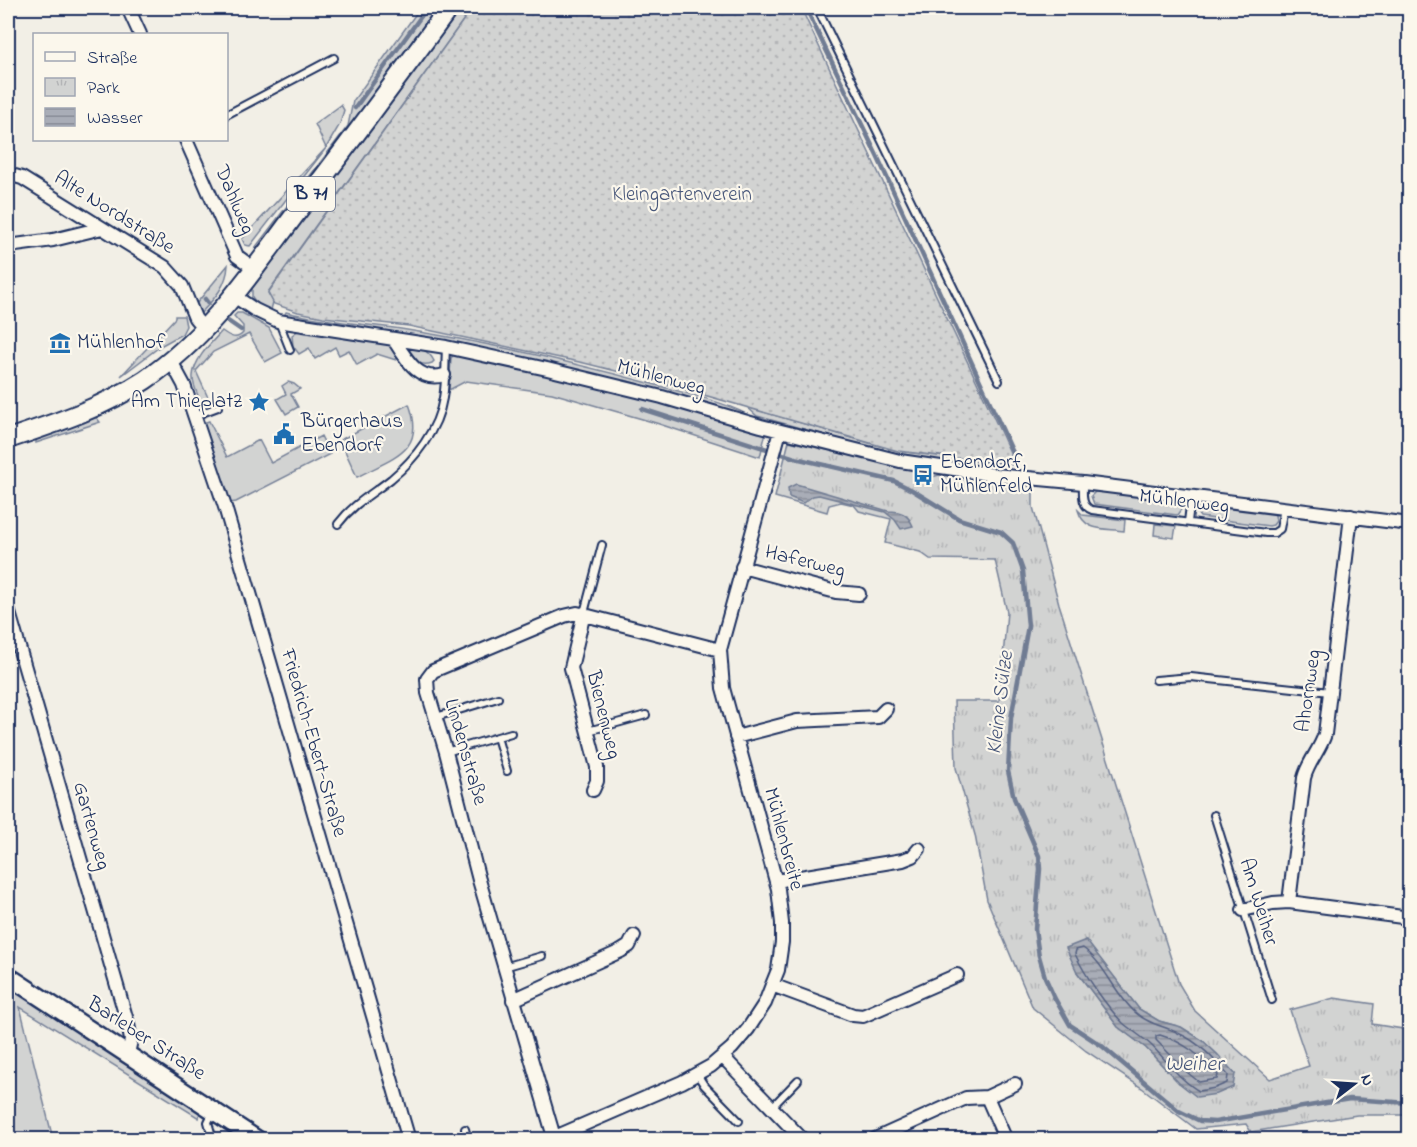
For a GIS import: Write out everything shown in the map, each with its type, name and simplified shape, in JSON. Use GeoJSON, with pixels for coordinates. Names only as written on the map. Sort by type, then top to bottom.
{"type":"FeatureCollection","features":[{"type":"Feature","properties":{"kind":"main road","name":"B 71"},"geometry":{"type":"LineString","coordinates":[[8,436],[90,410],[126,391],[171,361],[208,326],[255,269],[449,8]]}},
{"type":"Feature","properties":{"kind":"main road","name":"Barleber Straße"},"geometry":{"type":"LineString","coordinates":[[8,976],[258,1140]]}},
{"type":"Feature","properties":{"kind":"street"},"geometry":{"type":"LineString","coordinates":[[129,8],[140,33]]}},
{"type":"Feature","properties":{"kind":"street","name":"Dahlweg"},"geometry":{"type":"LineString","coordinates":[[186,141],[237,256],[255,269]]}},
{"type":"Feature","properties":{"kind":"street","name":"Alte Nordstraße"},"geometry":{"type":"LineString","coordinates":[[8,174],[21,178],[155,260],[182,286],[195,318],[208,326]]}},
{"type":"Feature","properties":{"kind":"street"},"geometry":{"type":"LineString","coordinates":[[8,246],[59,239],[102,228]]}},
{"type":"Feature","properties":{"kind":"street","name":"Mühlenweg"},"geometry":{"type":"LineString","coordinates":[[230,300],[278,321],[446,347],[585,378],[900,461],[995,475],[1083,483],[1410,524]]}},
{"type":"Feature","properties":{"kind":"street"},"geometry":{"type":"LineString","coordinates":[[394,340],[409,361],[424,376],[435,378],[444,375]]}},
{"type":"Feature","properties":{"kind":"street","name":"Friedrich-Ebert-Straße"},"geometry":{"type":"LineString","coordinates":[[171,361],[182,380],[225,507],[409,1140]]}},
{"type":"Feature","properties":{"kind":"street","name":"Mühlenbreite"},"geometry":{"type":"LineString","coordinates":[[551,1138],[697,1074],[723,1057],[748,1029],[765,1003],[778,970],[783,932],[776,880],[723,688],[720,650],[780,430]]}},
{"type":"Feature","properties":{"kind":"street","name":"Ahornweg"},"geometry":{"type":"LineString","coordinates":[[1289,902],[1304,778],[1323,740],[1351,516]]}},
{"type":"Feature","properties":{"kind":"street","name":"Haferweg"},"geometry":{"type":"LineString","coordinates":[[742,567],[836,592],[859,594]]}},
{"type":"Feature","properties":{"kind":"street","name":"Gartenweg"},"geometry":{"type":"LineString","coordinates":[[8,609],[128,1024],[131,1042],[128,1054]]}},
{"type":"Feature","properties":{"kind":"street","name":"Lindenstraße"},"geometry":{"type":"LineString","coordinates":[[551,1138],[426,684],[427,679],[431,672],[564,616],[577,613],[720,650]]}},
{"type":"Feature","properties":{"kind":"street","name":"Bienenweg"},"geometry":{"type":"LineString","coordinates":[[584,614],[571,668],[597,767],[597,781],[593,790]]}},
{"type":"Feature","properties":{"kind":"street"},"geometry":{"type":"LineString","coordinates":[[736,737],[797,721],[878,717],[886,709]]}},
{"type":"Feature","properties":{"kind":"street"},"geometry":{"type":"LineString","coordinates":[[776,880],[903,860],[913,856],[920,849]]}},
{"type":"Feature","properties":{"kind":"street"},"geometry":{"type":"LineString","coordinates":[[1243,910],[1289,902],[1410,918]]}},
{"type":"Feature","properties":{"kind":"street"},"geometry":{"type":"LineString","coordinates":[[513,1000],[621,951],[629,946],[634,936]]}},
{"type":"Feature","properties":{"kind":"street"},"geometry":{"type":"LineString","coordinates":[[772,985],[861,1016],[957,975]]}},
{"type":"Feature","properties":{"kind":"street"},"geometry":{"type":"LineString","coordinates":[[723,1057],[803,1140]]}},
{"type":"Feature","properties":{"kind":"street"},"geometry":{"type":"LineString","coordinates":[[873,1140],[966,1098],[987,1096],[1015,1084]]}},
{"type":"Feature","properties":{"kind":"street"},"geometry":{"type":"LineString","coordinates":[[987,1096],[1006,1140]]}},
{"type":"Feature","properties":{"kind":"lane"},"geometry":{"type":"LineString","coordinates":[[817,8],[999,381]]}},
{"type":"Feature","properties":{"kind":"lane"},"geometry":{"type":"LineString","coordinates":[[228,114],[334,58]]}},
{"type":"Feature","properties":{"kind":"lane"},"geometry":{"type":"LineString","coordinates":[[278,321],[290,350]]}},
{"type":"Feature","properties":{"kind":"lane"},"geometry":{"type":"LineString","coordinates":[[338,524],[355,504],[401,469],[422,446],[430,433],[443,399],[446,347]]}},
{"type":"Feature","properties":{"kind":"lane"},"geometry":{"type":"LineString","coordinates":[[194,416],[218,407]]}},
{"type":"Feature","properties":{"kind":"lane","name":"Mühlenweg"},"geometry":{"type":"LineString","coordinates":[[1083,483],[1084,503],[1090,510],[1274,533],[1281,527],[1284,508]]}},
{"type":"Feature","properties":{"kind":"lane"},"geometry":{"type":"LineString","coordinates":[[1188,522],[1191,497]]}},
{"type":"Feature","properties":{"kind":"lane"},"geometry":{"type":"LineString","coordinates":[[584,614],[603,544]]}},
{"type":"Feature","properties":{"kind":"lane"},"geometry":{"type":"LineString","coordinates":[[1156,680],[1191,677],[1330,693]]}},
{"type":"Feature","properties":{"kind":"lane"},"geometry":{"type":"LineString","coordinates":[[436,717],[498,698]]}},
{"type":"Feature","properties":{"kind":"lane"},"geometry":{"type":"LineString","coordinates":[[588,731],[646,715]]}},
{"type":"Feature","properties":{"kind":"lane"},"geometry":{"type":"LineString","coordinates":[[446,752],[511,733]]}},
{"type":"Feature","properties":{"kind":"lane"},"geometry":{"type":"LineString","coordinates":[[497,737],[507,771]]}},
{"type":"Feature","properties":{"kind":"lane","name":"Am Weiher"},"geometry":{"type":"LineString","coordinates":[[1214,814],[1272,1000]]}},
{"type":"Feature","properties":{"kind":"lane"},"geometry":{"type":"LineString","coordinates":[[504,968],[542,956]]}},
{"type":"Feature","properties":{"kind":"lane"},"geometry":{"type":"LineString","coordinates":[[697,1074],[704,1085],[739,1121]]}},
{"type":"Feature","properties":{"kind":"lane"},"geometry":{"type":"LineString","coordinates":[[772,1107],[798,1080]]}},
{"type":"Feature","properties":{"kind":"lane"},"geometry":{"type":"LineString","coordinates":[[213,1140],[208,1121],[214,1111]]}},
{"type":"Feature","properties":{"kind":"lane"},"geometry":{"type":"LineString","coordinates":[[465,1129],[468,1140]]}},
{"type":"Feature","properties":{"kind":"green space"},"geometry":{"type":"Polygon","coordinates":[[[420,8],[441,8],[263,242],[255,248],[348,126],[353,101],[420,8]]]}},
{"type":"Feature","properties":{"kind":"green space"},"geometry":{"type":"Polygon","coordinates":[[[458,8],[472,8],[268,292],[273,302],[271,310],[258,305],[252,297],[252,284],[458,8]]]}},
{"type":"Feature","properties":{"kind":"green space","name":"Kleingartenverein"},"geometry":{"type":"Polygon","coordinates":[[[472,8],[801,8],[1016,465],[898,451],[652,380],[584,363],[409,326],[323,317],[274,304],[268,293],[472,8]]]}},
{"type":"Feature","properties":{"kind":"green space"},"geometry":{"type":"Polygon","coordinates":[[[341,105],[344,110],[340,124],[326,148],[315,124],[341,105]]]}},
{"type":"Feature","properties":{"kind":"green space"},"geometry":{"type":"Polygon","coordinates":[[[326,148],[250,246],[245,245],[242,239],[326,148]]]}},
{"type":"Feature","properties":{"kind":"green space"},"geometry":{"type":"Polygon","coordinates":[[[228,265],[222,286],[200,314],[196,304],[228,265]]]}},
{"type":"Feature","properties":{"kind":"green space"},"geometry":{"type":"Polygon","coordinates":[[[286,312],[331,321],[438,335],[533,354],[707,399],[755,419],[625,380],[613,381],[284,316],[286,312]]]}},
{"type":"Feature","properties":{"kind":"green space"},"geometry":{"type":"Polygon","coordinates":[[[242,313],[269,328],[282,353],[265,362],[249,334],[213,352],[196,371],[210,402],[201,404],[193,379],[196,363],[222,331],[235,337],[243,333],[243,326],[234,316],[242,313]]]}},
{"type":"Feature","properties":{"kind":"green space"},"geometry":{"type":"Polygon","coordinates":[[[175,316],[184,316],[186,326],[182,334],[162,345],[121,376],[175,318],[175,316]]]}},
{"type":"Feature","properties":{"kind":"green space"},"geometry":{"type":"Polygon","coordinates":[[[299,330],[375,340],[391,345],[397,351],[396,360],[377,354],[357,365],[349,350],[339,355],[335,347],[315,359],[309,348],[299,354],[293,346],[292,335],[299,330]]]}},
{"type":"Feature","properties":{"kind":"green space"},"geometry":{"type":"Polygon","coordinates":[[[410,346],[424,350],[434,361],[427,364],[420,363],[406,348],[410,346]]]}},
{"type":"Feature","properties":{"kind":"green space"},"geometry":{"type":"Polygon","coordinates":[[[454,354],[592,383],[766,432],[760,457],[656,423],[552,393],[466,381],[449,390],[451,358],[454,354]]]}},
{"type":"Feature","properties":{"kind":"green space"},"geometry":{"type":"Polygon","coordinates":[[[288,382],[300,389],[291,394],[298,407],[286,414],[277,399],[286,394],[282,386],[288,382]]]}},
{"type":"Feature","properties":{"kind":"green space"},"geometry":{"type":"Polygon","coordinates":[[[409,404],[413,420],[410,443],[394,458],[357,477],[340,440],[409,404]]]}},
{"type":"Feature","properties":{"kind":"green space"},"geometry":{"type":"Polygon","coordinates":[[[747,407],[883,447],[883,449],[879,450],[757,416],[747,407]]]}},
{"type":"Feature","properties":{"kind":"green space"},"geometry":{"type":"Polygon","coordinates":[[[96,417],[100,422],[36,443],[36,439],[96,417]]]}},
{"type":"Feature","properties":{"kind":"green space"},"geometry":{"type":"Polygon","coordinates":[[[209,421],[227,457],[259,440],[271,463],[321,436],[330,454],[230,503],[203,423],[209,421]]]}},
{"type":"Feature","properties":{"kind":"green space"},"geometry":{"type":"Polygon","coordinates":[[[789,441],[916,471],[919,477],[928,478],[939,475],[1033,486],[1033,507],[1059,604],[1179,984],[1195,1011],[1270,1079],[1309,1066],[1290,1010],[1334,998],[1374,1004],[1372,1024],[1409,1030],[1409,1115],[1357,1115],[1251,1132],[1246,1124],[1196,1129],[1142,1088],[1086,1051],[1033,1008],[987,900],[975,835],[956,768],[954,701],[999,701],[1007,612],[995,560],[930,559],[920,552],[885,543],[891,519],[859,511],[854,505],[841,502],[829,505],[827,512],[775,497],[789,441]],[[1085,940],[1077,972],[1118,1027],[1146,1048],[1179,1083],[1235,1074],[1202,1040],[1181,1027],[1159,1021],[1139,1009],[1085,940]]]}},
{"type":"Feature","properties":{"kind":"green space"},"geometry":{"type":"Polygon","coordinates":[[[888,448],[1002,464],[1001,467],[984,468],[891,454],[888,448]]]}},
{"type":"Feature","properties":{"kind":"green space"},"geometry":{"type":"Polygon","coordinates":[[[1101,491],[1177,500],[1182,508],[1177,515],[1094,504],[1091,496],[1101,491]]]}},
{"type":"Feature","properties":{"kind":"green space"},"geometry":{"type":"Polygon","coordinates":[[[1202,504],[1272,513],[1276,521],[1269,526],[1200,517],[1195,510],[1202,504]]]}},
{"type":"Feature","properties":{"kind":"green space"},"geometry":{"type":"Polygon","coordinates":[[[1078,510],[1083,515],[1125,520],[1124,531],[1090,526],[1078,510]]]}},
{"type":"Feature","properties":{"kind":"green space"},"geometry":{"type":"Polygon","coordinates":[[[1155,524],[1176,526],[1174,538],[1154,535],[1155,524]]]}},
{"type":"Feature","properties":{"kind":"green space"},"geometry":{"type":"Polygon","coordinates":[[[8,985],[200,1109],[199,1118],[20,1007],[53,1139],[8,1139],[8,1004],[11,1003],[8,985]]]}},
{"type":"Feature","properties":{"kind":"water"},"geometry":{"type":"Polygon","coordinates":[[[796,484],[900,513],[909,519],[913,526],[901,529],[885,512],[819,495],[803,503],[789,497],[788,488],[796,484]]]}},
{"type":"Feature","properties":{"kind":"water","name":"Weiher"},"geometry":{"type":"Polygon","coordinates":[[[1086,940],[1139,1009],[1159,1021],[1181,1027],[1202,1040],[1217,1054],[1235,1074],[1233,1087],[1217,1094],[1197,1097],[1179,1083],[1146,1048],[1118,1027],[1077,972],[1066,948],[1086,940]]]}},
{"type":"Feature","properties":{"kind":"waterway"},"geometry":{"type":"LineString","coordinates":[[355,108],[427,8]]}},
{"type":"Feature","properties":{"kind":"waterway"},"geometry":{"type":"LineString","coordinates":[[806,8],[879,160],[1014,455]]}},
{"type":"Feature","properties":{"kind":"waterway","name":"Kleine Sülze"},"geometry":{"type":"LineString","coordinates":[[205,299],[208,303]]}},
{"type":"Feature","properties":{"kind":"waterway","name":"Kleine Sülze"},"geometry":{"type":"LineString","coordinates":[[228,321],[241,330]]}},
{"type":"Feature","properties":{"kind":"waterway","name":"Kleine Sülze"},"geometry":{"type":"LineString","coordinates":[[642,409],[795,458],[894,481],[959,519],[1001,532],[1013,543],[1023,571],[1028,626],[1011,718],[1008,771],[1014,798],[1039,856],[1035,929],[1039,956],[1045,977],[1070,1025],[1102,1046],[1179,1111],[1200,1121],[1215,1122],[1350,1099],[1410,1103]]}},
{"type":"Feature","properties":{"kind":"place","name":"Mühlenhof"},"geometry":{"type":"Point","coordinates":[60,343]}},
{"type":"Feature","properties":{"kind":"place","name":"Am Thieplatz"},"geometry":{"type":"Point","coordinates":[259,402]}},
{"type":"Feature","properties":{"kind":"place","name":"Bürgerhaus Ebendorf"},"geometry":{"type":"Point","coordinates":[284,434]}},
{"type":"Feature","properties":{"kind":"place","name":"Ebendorf, Mühlenfeld"},"geometry":{"type":"Point","coordinates":[923,475]}}]}
